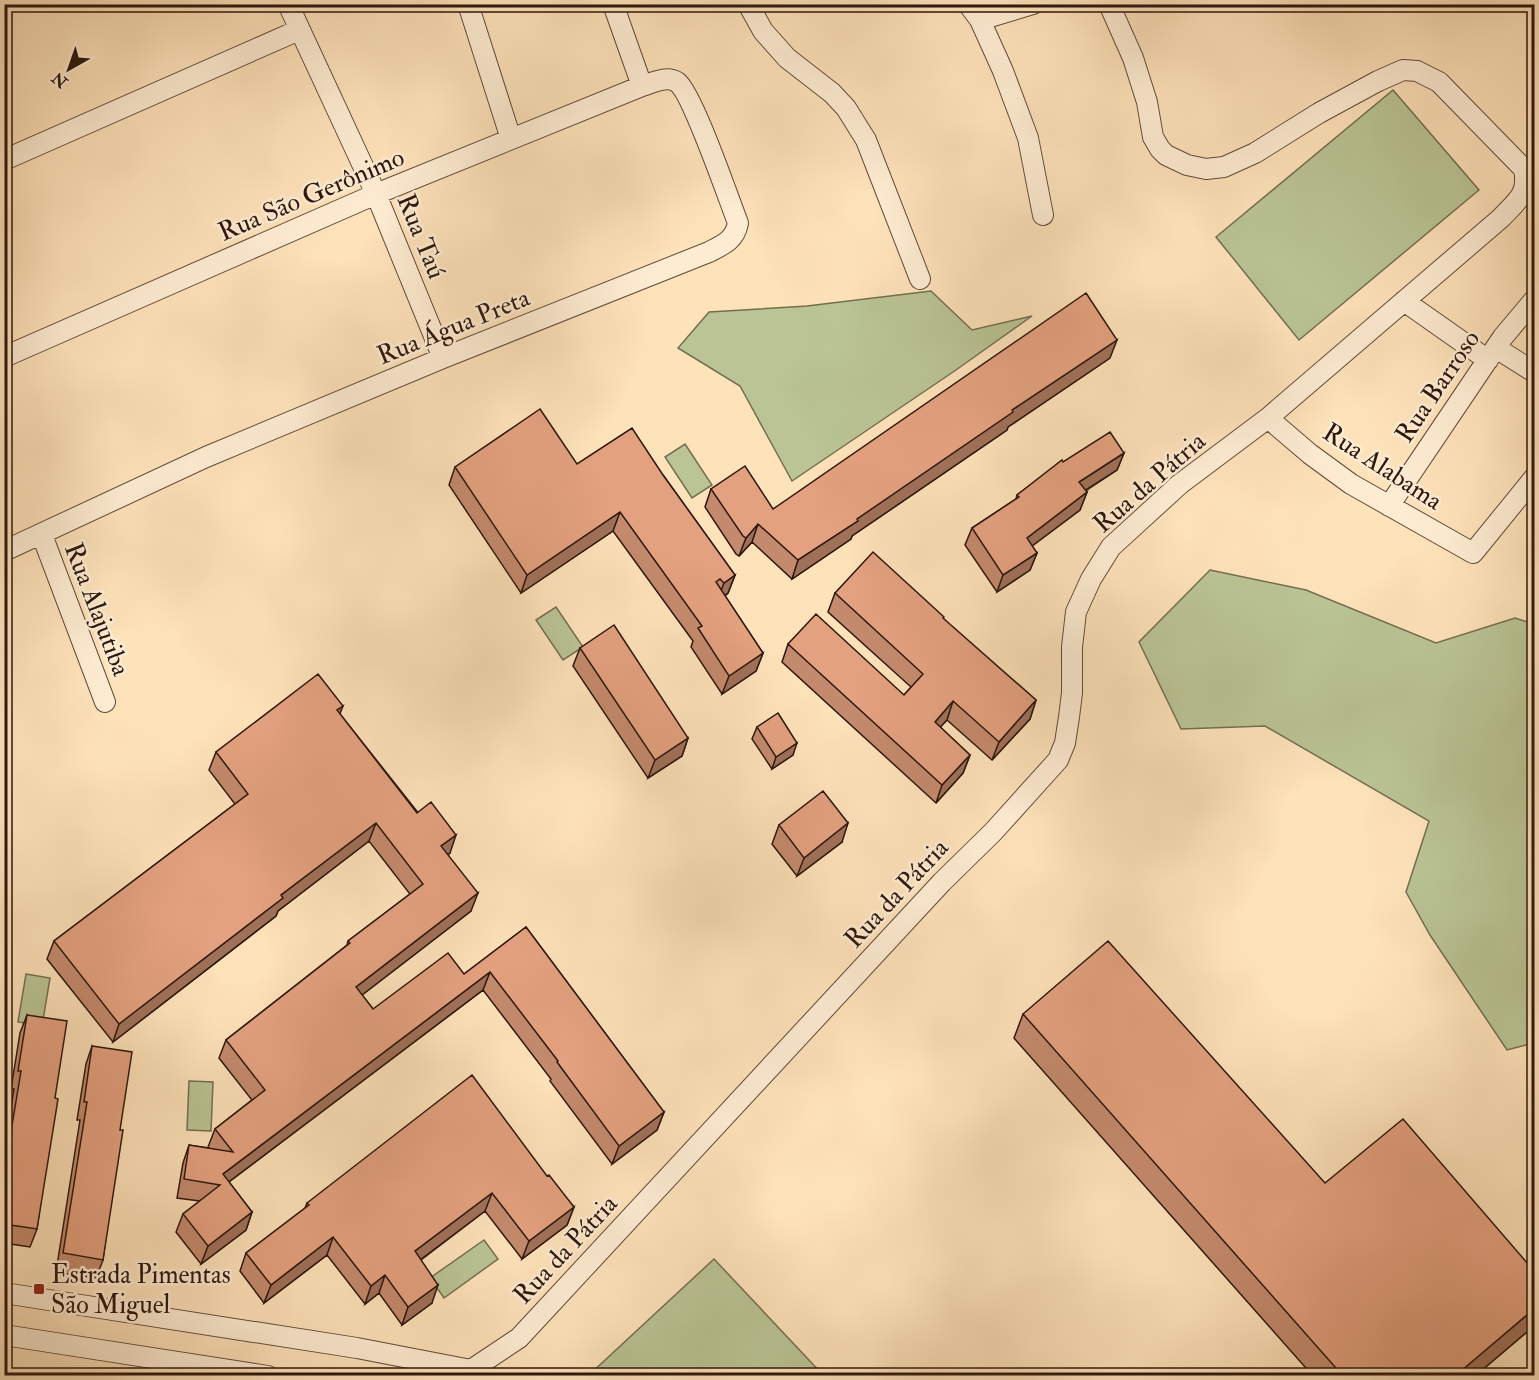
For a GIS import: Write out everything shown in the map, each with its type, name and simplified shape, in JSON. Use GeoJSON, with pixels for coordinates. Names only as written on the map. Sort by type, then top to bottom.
{"type":"FeatureCollection","features":[{"type":"Feature","properties":{"kind":"street","name":"Rua Taú"},"geometry":{"type":"LineString","coordinates":[[288,4],[298,30],[376,194],[443,358]]}},
{"type":"Feature","properties":{"kind":"street"},"geometry":{"type":"LineString","coordinates":[[468,4],[511,139]]}},
{"type":"Feature","properties":{"kind":"street"},"geometry":{"type":"LineString","coordinates":[[613,4],[642,86]]}},
{"type":"Feature","properties":{"kind":"street"},"geometry":{"type":"LineString","coordinates":[[748,4],[763,31],[787,58],[832,93],[846,108],[866,140],[920,279]]}},
{"type":"Feature","properties":{"kind":"street"},"geometry":{"type":"LineString","coordinates":[[968,4],[980,20],[1003,71],[1028,138],[1043,215]]}},
{"type":"Feature","properties":{"kind":"street"},"geometry":{"type":"LineString","coordinates":[[980,20],[1033,4]]}},
{"type":"Feature","properties":{"kind":"street","name":"Rua da Pátria"},"geometry":{"type":"LineString","coordinates":[[470,1373],[519,1338],[1058,760],[1065,742],[1072,693],[1072,647],[1076,612],[1091,579],[1111,547],[1180,484],[1268,418],[1501,218],[1522,195],[1527,183],[1524,169],[1439,82],[1416,71],[1403,70],[1378,81],[1319,113],[1255,153],[1224,167],[1206,170],[1172,159],[1160,149],[1154,137],[1147,102],[1133,58],[1108,4]]}},
{"type":"Feature","properties":{"kind":"street"},"geometry":{"type":"LineString","coordinates":[[4,160],[298,30]]}},
{"type":"Feature","properties":{"kind":"street","name":"Rua Água Preta"},"geometry":{"type":"LineString","coordinates":[[4,551],[206,457],[443,358],[709,252],[730,240],[736,232],[738,223],[684,88],[677,81],[669,78],[642,86]]}},
{"type":"Feature","properties":{"kind":"street","name":"Rua São Gerônimo"},"geometry":{"type":"LineString","coordinates":[[4,357],[376,194],[642,86]]}},
{"type":"Feature","properties":{"kind":"street","name":"Rua Barroso"},"geometry":{"type":"LineString","coordinates":[[1389,506],[1492,354],[1534,300]]}},
{"type":"Feature","properties":{"kind":"street"},"geometry":{"type":"LineString","coordinates":[[1404,301],[1492,354],[1534,372]]}},
{"type":"Feature","properties":{"kind":"street","name":"Rua Alabama"},"geometry":{"type":"LineString","coordinates":[[1268,418],[1310,454],[1343,478],[1473,554],[1534,478]]}},
{"type":"Feature","properties":{"kind":"street","name":"Rua Alajutiba"},"geometry":{"type":"LineString","coordinates":[[42,535],[105,702]]}},
{"type":"Feature","properties":{"kind":"street"},"geometry":{"type":"LineString","coordinates":[[4,1293],[357,1348],[470,1373]]}},
{"type":"Feature","properties":{"kind":"street"},"geometry":{"type":"LineString","coordinates":[[4,1335],[267,1376]]}},
{"type":"Feature","properties":{"kind":"green space"},"geometry":{"type":"Polygon","coordinates":[[[1393,90],[1479,190],[1299,340],[1216,237],[1393,90]]]}},
{"type":"Feature","properties":{"kind":"green space"},"geometry":{"type":"Polygon","coordinates":[[[931,291],[972,330],[1032,316],[792,481],[740,386],[678,348],[709,312],[807,306],[931,291]]]}},
{"type":"Feature","properties":{"kind":"green space"},"geometry":{"type":"Polygon","coordinates":[[[685,444],[712,485],[692,498],[665,457],[685,444]]]}},
{"type":"Feature","properties":{"kind":"green space"},"geometry":{"type":"Polygon","coordinates":[[[1210,570],[1306,590],[1436,643],[1515,618],[1534,624],[1534,1043],[1507,1050],[1430,935],[1406,892],[1429,821],[1265,726],[1181,729],[1139,642],[1210,570]]]}},
{"type":"Feature","properties":{"kind":"green space"},"geometry":{"type":"Polygon","coordinates":[[[556,607],[583,647],[563,660],[536,620],[556,607]]]}},
{"type":"Feature","properties":{"kind":"green space"},"geometry":{"type":"Polygon","coordinates":[[[26,974],[50,978],[42,1026],[18,1022],[26,974]]]}},
{"type":"Feature","properties":{"kind":"green space"},"geometry":{"type":"Polygon","coordinates":[[[189,1081],[213,1082],[211,1131],[187,1130],[189,1081]]]}},
{"type":"Feature","properties":{"kind":"green space"},"geometry":{"type":"Polygon","coordinates":[[[484,1240],[498,1259],[444,1298],[430,1278],[484,1240]]]}},
{"type":"Feature","properties":{"kind":"green space"},"geometry":{"type":"Polygon","coordinates":[[[714,1259],[823,1375],[589,1375],[714,1259]]]}},
{"type":"Feature","properties":{"kind":"building"},"geometry":{"type":"Polygon","coordinates":[[[1086,293],[1117,340],[1012,410],[1013,412],[857,519],[858,521],[798,560],[758,524],[746,538],[743,536],[711,489],[745,466],[773,509],[1086,293]]]}},
{"type":"Feature","properties":{"kind":"building"},"geometry":{"type":"Polygon","coordinates":[[[540,409],[577,464],[632,428],[735,575],[724,583],[720,579],[716,582],[763,653],[729,676],[698,628],[702,626],[620,512],[527,575],[455,467],[540,409]]]}},
{"type":"Feature","properties":{"kind":"building"},"geometry":{"type":"Polygon","coordinates":[[[1110,432],[1124,453],[1079,482],[1087,492],[1027,538],[1037,553],[1003,575],[972,528],[1019,497],[1017,495],[1062,460],[1063,462],[1110,432]]]}},
{"type":"Feature","properties":{"kind":"building"},"geometry":{"type":"Polygon","coordinates":[[[873,552],[943,618],[1036,700],[999,742],[953,701],[935,722],[970,755],[942,785],[788,644],[816,614],[904,695],[923,674],[835,593],[873,552]]]}},
{"type":"Feature","properties":{"kind":"building"},"geometry":{"type":"Polygon","coordinates":[[[614,625],[688,738],[655,760],[580,648],[614,625]]]}},
{"type":"Feature","properties":{"kind":"building"},"geometry":{"type":"Polygon","coordinates":[[[318,674],[343,706],[337,710],[417,813],[431,802],[456,835],[441,846],[478,893],[356,987],[373,1009],[448,953],[464,974],[526,927],[664,1112],[619,1146],[490,972],[223,1174],[252,1212],[208,1246],[183,1214],[220,1185],[184,1179],[189,1145],[233,1152],[215,1129],[265,1090],[226,1040],[350,943],[348,941],[423,884],[376,823],[281,895],[283,898],[119,1024],[54,941],[248,794],[216,752],[318,674]]]}},
{"type":"Feature","properties":{"kind":"building"},"geometry":{"type":"Polygon","coordinates":[[[778,713],[797,743],[776,757],[757,727],[778,713]]]}},
{"type":"Feature","properties":{"kind":"building"},"geometry":{"type":"Polygon","coordinates":[[[823,791],[848,823],[804,858],[779,825],[823,791]]]}},
{"type":"Feature","properties":{"kind":"building"},"geometry":{"type":"Polygon","coordinates":[[[1108,941],[1325,1183],[1403,1119],[1534,1271],[1534,1309],[1455,1376],[1343,1376],[1023,1014],[1108,941]]]}},
{"type":"Feature","properties":{"kind":"building"},"geometry":{"type":"Polygon","coordinates":[[[27,1015],[67,1021],[55,1098],[58,1099],[37,1229],[4,1224],[4,1174],[21,1071],[18,1071],[27,1015]]]}},
{"type":"Feature","properties":{"kind":"building"},"geometry":{"type":"Polygon","coordinates":[[[92,1046],[132,1052],[120,1130],[123,1130],[103,1260],[63,1253],[87,1102],[84,1102],[92,1046]]]}},
{"type":"Feature","properties":{"kind":"building"},"geometry":{"type":"Polygon","coordinates":[[[472,1075],[547,1176],[549,1175],[574,1207],[529,1241],[492,1193],[415,1251],[438,1285],[408,1307],[385,1275],[371,1286],[333,1237],[271,1285],[246,1253],[472,1075]]]}},
{"type":"Feature","properties":{"kind":"place","name":"Estrada Pimentas São Miguel"},"geometry":{"type":"Point","coordinates":[39,1289]}}]}
